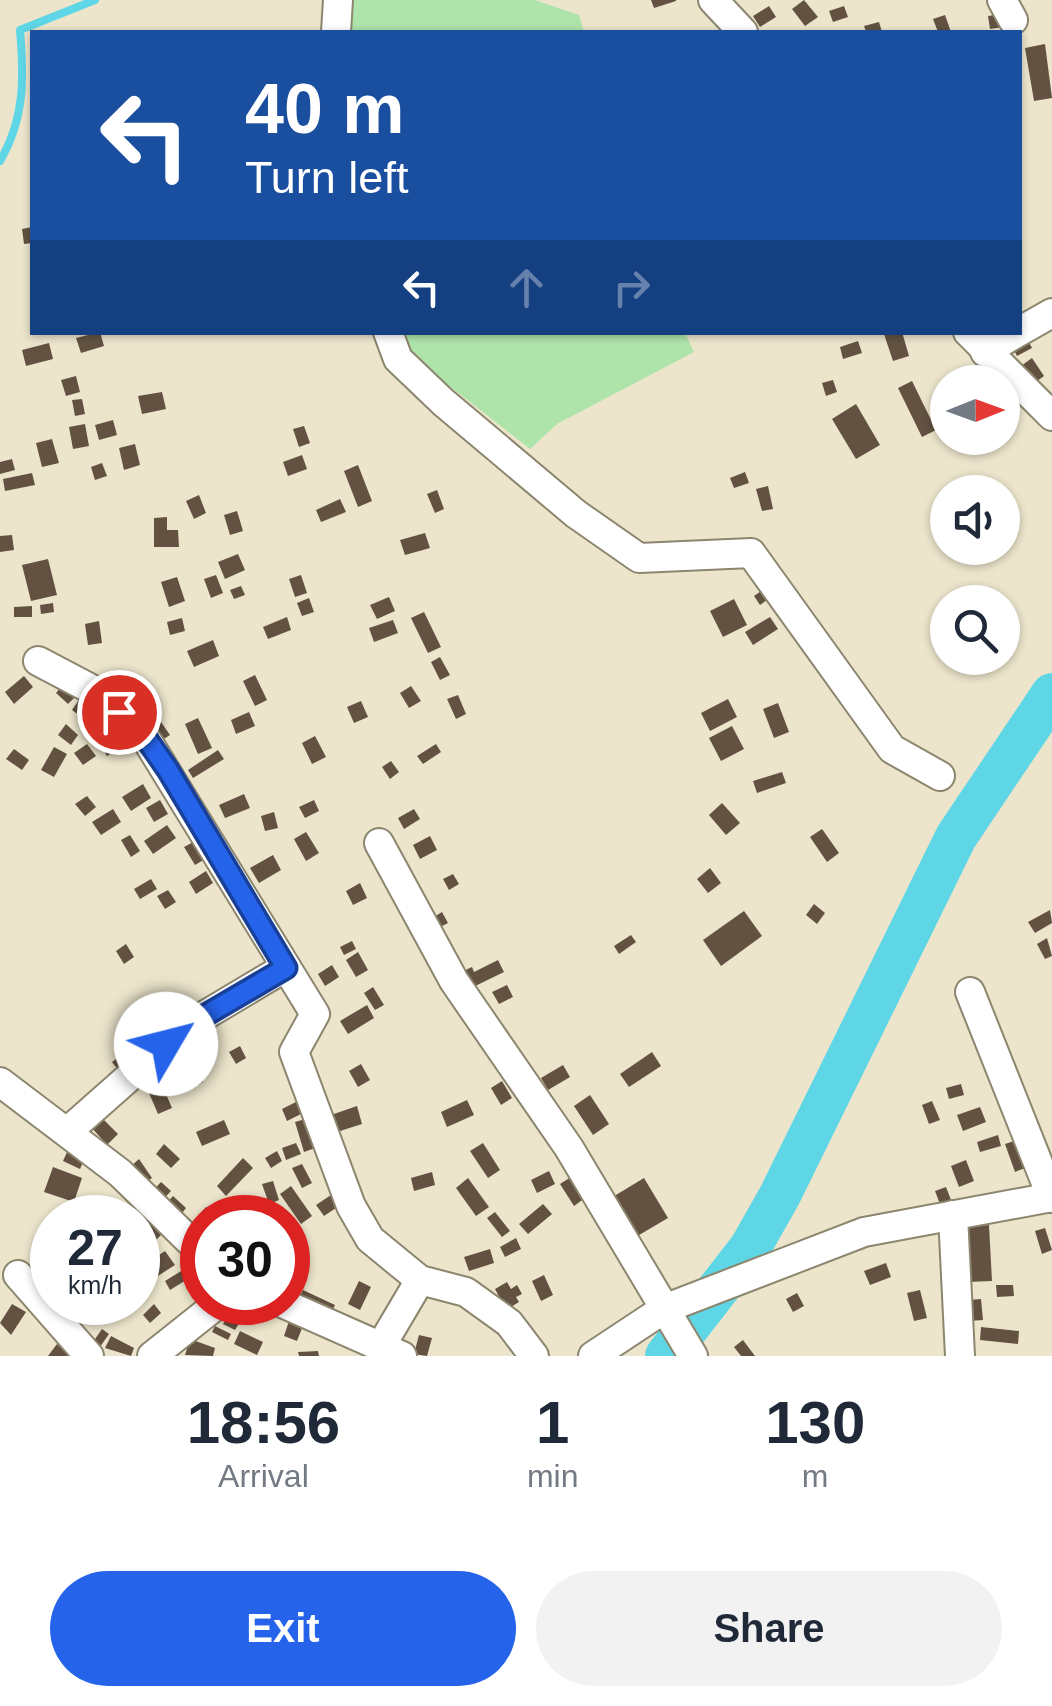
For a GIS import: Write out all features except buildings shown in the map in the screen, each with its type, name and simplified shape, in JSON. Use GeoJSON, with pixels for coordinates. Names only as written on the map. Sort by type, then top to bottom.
{"type":"FeatureCollection","features":[{"type":"Feature","properties":{"kind":"street"},"geometry":{"type":"LineString","coordinates":[[336,30],[338,0]]}},
{"type":"Feature","properties":{"kind":"street"},"geometry":{"type":"LineString","coordinates":[[713,0],[741,30]]}},
{"type":"Feature","properties":{"kind":"street"},"geometry":{"type":"LineString","coordinates":[[1022,330],[1052,313]]}},
{"type":"Feature","properties":{"kind":"street"},"geometry":{"type":"LineString","coordinates":[[389,335],[398,360],[443,402],[576,514],[639,558],[750,553],[892,749],[940,776]]}},
{"type":"Feature","properties":{"kind":"street"},"geometry":{"type":"LineString","coordinates":[[977,342],[1006,335]]}},
{"type":"Feature","properties":{"kind":"street"},"geometry":{"type":"LineString","coordinates":[[977,342],[1052,416]]}},
{"type":"Feature","properties":{"kind":"street"},"geometry":{"type":"LineString","coordinates":[[38,661],[95,691],[143,734],[315,1014],[294,1052],[352,1206],[370,1239],[420,1280],[466,1292],[508,1323],[534,1356]]}},
{"type":"Feature","properties":{"kind":"street"},"geometry":{"type":"LineString","coordinates":[[379,842],[454,981],[569,1148],[693,1356]]}},
{"type":"Feature","properties":{"kind":"street"},"geometry":{"type":"LineString","coordinates":[[67,1132],[187,1026],[286,968]]}},
{"type":"Feature","properties":{"kind":"street"},"geometry":{"type":"LineString","coordinates":[[593,1356],[664,1309],[864,1232],[1052,1197],[1046,1158],[970,992]]}},
{"type":"Feature","properties":{"kind":"street"},"geometry":{"type":"LineString","coordinates":[[0,1082],[120,1173],[180,1232]]}},
{"type":"Feature","properties":{"kind":"street"},"geometry":{"type":"LineString","coordinates":[[953,1215],[960,1356]]}},
{"type":"Feature","properties":{"kind":"street"},"geometry":{"type":"LineString","coordinates":[[18,1275],[88,1356]]}},
{"type":"Feature","properties":{"kind":"street"},"geometry":{"type":"LineString","coordinates":[[310,1315],[391,1351],[420,1280]]}},
{"type":"Feature","properties":{"kind":"street"},"geometry":{"type":"LineString","coordinates":[[152,1356],[191,1325]]}},
{"type":"Feature","properties":{"kind":"green space"},"geometry":{"type":"Polygon","coordinates":[[[350,0],[535,0],[579,15],[583,30],[348,30],[350,0]]]}},
{"type":"Feature","properties":{"kind":"green space"},"geometry":{"type":"Polygon","coordinates":[[[405,335],[686,335],[694,352],[557,424],[530,449],[411,356],[405,335]]]}},
{"type":"Feature","properties":{"kind":"waterway"},"geometry":{"type":"LineString","coordinates":[[0,161],[14,129],[21,97],[20,30],[95,0]]}},
{"type":"Feature","properties":{"kind":"waterway"},"geometry":{"type":"LineString","coordinates":[[666,1356],[750,1248],[780,1195],[956,837],[1052,694]]}},
{"type":"Feature","properties":{"kind":"route"},"geometry":{"type":"LineString","coordinates":[[119,712],[143,734],[168,770],[286,968],[187,1026],[166,1044]]}}]}
